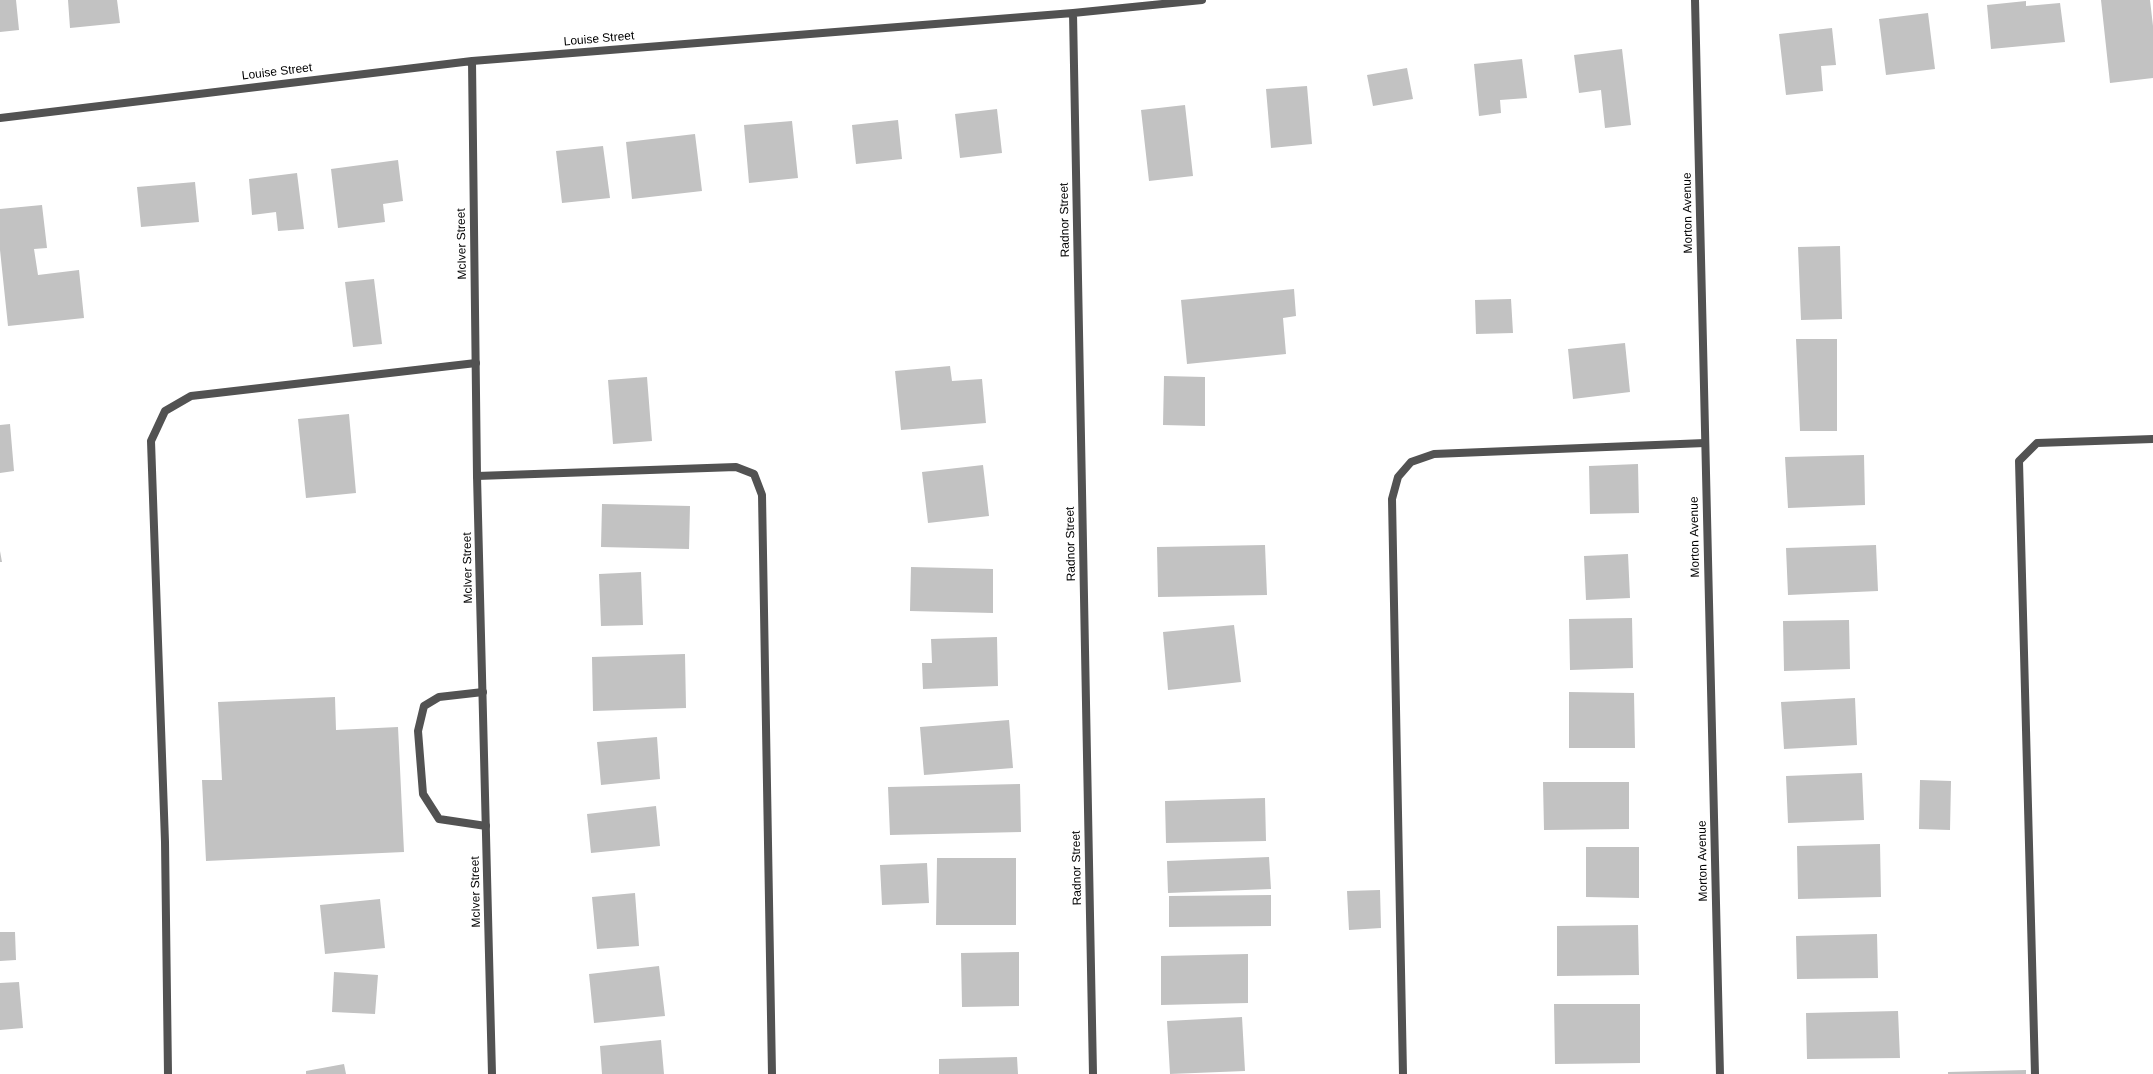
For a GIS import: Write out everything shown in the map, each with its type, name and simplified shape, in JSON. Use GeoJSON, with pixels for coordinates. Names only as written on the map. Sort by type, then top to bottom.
{"type":"FeatureCollection","features":[{"type":"Feature","properties":{"kind":"street","name":"Louise Street"},"geometry":{"type":"LineString","coordinates":[[0,118],[472,61],[1073,13],[1202,0]]}},
{"type":"Feature","properties":{"kind":"street","name":"Morton Avenue"},"geometry":{"type":"LineString","coordinates":[[1695,0],[1720,1074]]}},
{"type":"Feature","properties":{"kind":"street","name":"Radnor Street"},"geometry":{"type":"LineString","coordinates":[[1073,13],[1093,1074]]}},
{"type":"Feature","properties":{"kind":"street","name":"McIver Street"},"geometry":{"type":"LineString","coordinates":[[472,61],[478,476],[492,1074]]}},
{"type":"Feature","properties":{"kind":"street"},"geometry":{"type":"LineString","coordinates":[[168,1074],[165,842],[151,440],[165,411],[191,396],[476,363]]}},
{"type":"Feature","properties":{"kind":"street"},"geometry":{"type":"LineString","coordinates":[[2035,1074],[2019,461],[2037,443],[2153,439]]}},
{"type":"Feature","properties":{"kind":"street"},"geometry":{"type":"LineString","coordinates":[[1403,1074],[1392,499],[1398,477],[1411,462],[1434,454],[1705,443]]}},
{"type":"Feature","properties":{"kind":"street"},"geometry":{"type":"LineString","coordinates":[[478,476],[736,466],[754,474],[762,495],[772,1074]]}},
{"type":"Feature","properties":{"kind":"street"},"geometry":{"type":"LineString","coordinates":[[483,692],[439,697],[424,706],[418,731],[423,794],[439,819],[486,826]]}},
{"type":"Feature","properties":{"kind":"building"},"geometry":{"type":"Polygon","coordinates":[[[0,0],[16,0],[19,30],[0,32],[0,0]]]}},
{"type":"Feature","properties":{"kind":"building"},"geometry":{"type":"Polygon","coordinates":[[[68,0],[117,0],[120,23],[70,28],[68,0]]]}},
{"type":"Feature","properties":{"kind":"building"},"geometry":{"type":"Polygon","coordinates":[[[2101,0],[2150,0],[2153,26],[2153,78],[2110,83],[2101,0]]]}},
{"type":"Feature","properties":{"kind":"building"},"geometry":{"type":"Polygon","coordinates":[[[2026,1],[2026,6],[2060,3],[2065,42],[1991,49],[1987,5],[2026,1]]]}},
{"type":"Feature","properties":{"kind":"building"},"geometry":{"type":"Polygon","coordinates":[[[1928,13],[1935,69],[1886,75],[1879,19],[1928,13]]]}},
{"type":"Feature","properties":{"kind":"building"},"geometry":{"type":"Polygon","coordinates":[[[1832,28],[1836,65],[1821,66],[1823,91],[1786,95],[1779,34],[1832,28]]]}},
{"type":"Feature","properties":{"kind":"building"},"geometry":{"type":"Polygon","coordinates":[[[1622,49],[1631,125],[1605,128],[1601,90],[1579,93],[1574,55],[1622,49]]]}},
{"type":"Feature","properties":{"kind":"building"},"geometry":{"type":"Polygon","coordinates":[[[1522,59],[1527,98],[1500,100],[1501,113],[1479,116],[1474,64],[1522,59]]]}},
{"type":"Feature","properties":{"kind":"building"},"geometry":{"type":"Polygon","coordinates":[[[1407,68],[1413,99],[1373,106],[1367,75],[1407,68]]]}},
{"type":"Feature","properties":{"kind":"building"},"geometry":{"type":"Polygon","coordinates":[[[1307,86],[1312,144],[1271,148],[1266,89],[1307,86]]]}},
{"type":"Feature","properties":{"kind":"building"},"geometry":{"type":"Polygon","coordinates":[[[1185,105],[1193,176],[1149,181],[1141,110],[1185,105]]]}},
{"type":"Feature","properties":{"kind":"building"},"geometry":{"type":"Polygon","coordinates":[[[997,109],[1002,153],[960,158],[955,114],[997,109]]]}},
{"type":"Feature","properties":{"kind":"building"},"geometry":{"type":"Polygon","coordinates":[[[898,120],[902,159],[856,164],[852,125],[898,120]]]}},
{"type":"Feature","properties":{"kind":"building"},"geometry":{"type":"Polygon","coordinates":[[[792,121],[798,178],[749,183],[744,125],[792,121]]]}},
{"type":"Feature","properties":{"kind":"building"},"geometry":{"type":"Polygon","coordinates":[[[695,134],[702,191],[632,199],[626,142],[695,134]]]}},
{"type":"Feature","properties":{"kind":"building"},"geometry":{"type":"Polygon","coordinates":[[[603,146],[610,198],[562,203],[556,151],[603,146]]]}},
{"type":"Feature","properties":{"kind":"building"},"geometry":{"type":"Polygon","coordinates":[[[398,160],[403,201],[383,204],[385,222],[338,228],[331,169],[398,160]]]}},
{"type":"Feature","properties":{"kind":"building"},"geometry":{"type":"Polygon","coordinates":[[[297,173],[304,229],[278,231],[276,212],[252,215],[249,179],[297,173]]]}},
{"type":"Feature","properties":{"kind":"building"},"geometry":{"type":"Polygon","coordinates":[[[195,182],[199,222],[141,227],[137,187],[195,182]]]}},
{"type":"Feature","properties":{"kind":"building"},"geometry":{"type":"Polygon","coordinates":[[[42,205],[47,248],[34,249],[38,275],[79,270],[84,318],[8,326],[0,250],[0,209],[42,205]]]}},
{"type":"Feature","properties":{"kind":"building"},"geometry":{"type":"Polygon","coordinates":[[[1840,246],[1842,319],[1801,320],[1798,247],[1840,246]]]}},
{"type":"Feature","properties":{"kind":"building"},"geometry":{"type":"Polygon","coordinates":[[[374,279],[382,344],[353,347],[345,282],[374,279]]]}},
{"type":"Feature","properties":{"kind":"building"},"geometry":{"type":"Polygon","coordinates":[[[1294,289],[1296,316],[1283,318],[1286,354],[1187,364],[1181,300],[1294,289]]]}},
{"type":"Feature","properties":{"kind":"building"},"geometry":{"type":"Polygon","coordinates":[[[1511,299],[1513,333],[1476,334],[1475,300],[1511,299]]]}},
{"type":"Feature","properties":{"kind":"building"},"geometry":{"type":"Polygon","coordinates":[[[1796,339],[1837,339],[1837,431],[1800,431],[1796,339]]]}},
{"type":"Feature","properties":{"kind":"building"},"geometry":{"type":"Polygon","coordinates":[[[1625,343],[1630,392],[1573,399],[1568,349],[1625,343]]]}},
{"type":"Feature","properties":{"kind":"building"},"geometry":{"type":"Polygon","coordinates":[[[950,366],[952,381],[982,379],[986,423],[901,430],[895,371],[950,366]]]}},
{"type":"Feature","properties":{"kind":"building"},"geometry":{"type":"Polygon","coordinates":[[[1164,376],[1205,377],[1205,426],[1163,425],[1164,376]]]}},
{"type":"Feature","properties":{"kind":"building"},"geometry":{"type":"Polygon","coordinates":[[[647,377],[652,441],[613,444],[608,380],[647,377]]]}},
{"type":"Feature","properties":{"kind":"building"},"geometry":{"type":"Polygon","coordinates":[[[349,414],[356,493],[306,498],[298,419],[349,414]]]}},
{"type":"Feature","properties":{"kind":"building"},"geometry":{"type":"Polygon","coordinates":[[[10,424],[14,471],[0,473],[0,425],[10,424]]]}},
{"type":"Feature","properties":{"kind":"building"},"geometry":{"type":"Polygon","coordinates":[[[1864,455],[1865,505],[1788,508],[1785,457],[1864,455]]]}},
{"type":"Feature","properties":{"kind":"building"},"geometry":{"type":"Polygon","coordinates":[[[1638,464],[1639,513],[1590,514],[1589,466],[1638,464]]]}},
{"type":"Feature","properties":{"kind":"building"},"geometry":{"type":"Polygon","coordinates":[[[983,465],[989,516],[928,523],[922,472],[983,465]]]}},
{"type":"Feature","properties":{"kind":"building"},"geometry":{"type":"Polygon","coordinates":[[[602,504],[690,506],[689,549],[601,547],[602,504]]]}},
{"type":"Feature","properties":{"kind":"building"},"geometry":{"type":"Polygon","coordinates":[[[1265,545],[1267,595],[1158,597],[1157,547],[1265,545]]]}},
{"type":"Feature","properties":{"kind":"building"},"geometry":{"type":"Polygon","coordinates":[[[1876,545],[1878,591],[1788,595],[1786,548],[1876,545]]]}},
{"type":"Feature","properties":{"kind":"building"},"geometry":{"type":"Polygon","coordinates":[[[0,551],[2,562],[0,562],[0,551]]]}},
{"type":"Feature","properties":{"kind":"building"},"geometry":{"type":"Polygon","coordinates":[[[1628,554],[1630,598],[1586,600],[1584,556],[1628,554]]]}},
{"type":"Feature","properties":{"kind":"building"},"geometry":{"type":"Polygon","coordinates":[[[911,567],[993,569],[993,613],[910,611],[911,567]]]}},
{"type":"Feature","properties":{"kind":"building"},"geometry":{"type":"Polygon","coordinates":[[[641,572],[643,625],[601,626],[599,574],[641,572]]]}},
{"type":"Feature","properties":{"kind":"building"},"geometry":{"type":"Polygon","coordinates":[[[1632,618],[1633,668],[1570,670],[1569,619],[1632,618]]]}},
{"type":"Feature","properties":{"kind":"building"},"geometry":{"type":"Polygon","coordinates":[[[1849,620],[1850,669],[1784,671],[1783,621],[1849,620]]]}},
{"type":"Feature","properties":{"kind":"building"},"geometry":{"type":"Polygon","coordinates":[[[1234,625],[1241,682],[1168,690],[1163,632],[1234,625]]]}},
{"type":"Feature","properties":{"kind":"building"},"geometry":{"type":"Polygon","coordinates":[[[997,637],[998,686],[923,689],[922,663],[932,663],[931,639],[997,637]]]}},
{"type":"Feature","properties":{"kind":"building"},"geometry":{"type":"Polygon","coordinates":[[[685,654],[686,708],[593,711],[592,657],[685,654]]]}},
{"type":"Feature","properties":{"kind":"building"},"geometry":{"type":"Polygon","coordinates":[[[1569,692],[1634,693],[1635,748],[1569,748],[1569,692]]]}},
{"type":"Feature","properties":{"kind":"building"},"geometry":{"type":"Polygon","coordinates":[[[335,697],[336,730],[398,727],[404,852],[206,861],[202,780],[222,780],[218,702],[335,697]]]}},
{"type":"Feature","properties":{"kind":"building"},"geometry":{"type":"Polygon","coordinates":[[[1855,698],[1857,745],[1784,749],[1781,702],[1855,698]]]}},
{"type":"Feature","properties":{"kind":"building"},"geometry":{"type":"Polygon","coordinates":[[[1009,720],[1013,768],[924,775],[920,727],[1009,720]]]}},
{"type":"Feature","properties":{"kind":"building"},"geometry":{"type":"Polygon","coordinates":[[[657,737],[660,779],[601,785],[597,742],[657,737]]]}},
{"type":"Feature","properties":{"kind":"building"},"geometry":{"type":"Polygon","coordinates":[[[1862,773],[1864,820],[1788,823],[1786,776],[1862,773]]]}},
{"type":"Feature","properties":{"kind":"building"},"geometry":{"type":"Polygon","coordinates":[[[1920,780],[1951,781],[1950,830],[1919,829],[1920,780]]]}},
{"type":"Feature","properties":{"kind":"building"},"geometry":{"type":"Polygon","coordinates":[[[1543,782],[1629,782],[1629,829],[1544,830],[1543,782]]]}},
{"type":"Feature","properties":{"kind":"building"},"geometry":{"type":"Polygon","coordinates":[[[1020,784],[1021,832],[890,835],[888,787],[1020,784]]]}},
{"type":"Feature","properties":{"kind":"building"},"geometry":{"type":"Polygon","coordinates":[[[1265,798],[1266,841],[1166,843],[1165,801],[1265,798]]]}},
{"type":"Feature","properties":{"kind":"building"},"geometry":{"type":"Polygon","coordinates":[[[656,806],[660,846],[591,853],[587,814],[656,806]]]}},
{"type":"Feature","properties":{"kind":"building"},"geometry":{"type":"Polygon","coordinates":[[[1880,844],[1881,897],[1798,899],[1797,846],[1880,844]]]}},
{"type":"Feature","properties":{"kind":"building"},"geometry":{"type":"Polygon","coordinates":[[[1586,847],[1639,847],[1639,898],[1586,897],[1586,847]]]}},
{"type":"Feature","properties":{"kind":"building"},"geometry":{"type":"Polygon","coordinates":[[[1269,857],[1271,889],[1168,893],[1167,861],[1269,857]]]}},
{"type":"Feature","properties":{"kind":"building"},"geometry":{"type":"Polygon","coordinates":[[[937,858],[1016,858],[1016,925],[936,925],[937,858]]]}},
{"type":"Feature","properties":{"kind":"building"},"geometry":{"type":"Polygon","coordinates":[[[927,863],[929,903],[882,905],[880,865],[927,863]]]}},
{"type":"Feature","properties":{"kind":"building"},"geometry":{"type":"Polygon","coordinates":[[[1380,890],[1381,928],[1349,930],[1347,891],[1380,890]]]}},
{"type":"Feature","properties":{"kind":"building"},"geometry":{"type":"Polygon","coordinates":[[[635,893],[639,946],[597,949],[592,897],[635,893]]]}},
{"type":"Feature","properties":{"kind":"building"},"geometry":{"type":"Polygon","coordinates":[[[1271,895],[1271,926],[1169,927],[1169,896],[1271,895]]]}},
{"type":"Feature","properties":{"kind":"building"},"geometry":{"type":"Polygon","coordinates":[[[380,899],[385,948],[325,954],[320,905],[380,899]]]}},
{"type":"Feature","properties":{"kind":"building"},"geometry":{"type":"Polygon","coordinates":[[[1638,925],[1639,975],[1557,976],[1557,926],[1638,925]]]}},
{"type":"Feature","properties":{"kind":"building"},"geometry":{"type":"Polygon","coordinates":[[[0,932],[15,932],[16,960],[0,961],[0,932]]]}},
{"type":"Feature","properties":{"kind":"building"},"geometry":{"type":"Polygon","coordinates":[[[1877,934],[1878,978],[1797,979],[1796,936],[1877,934]]]}},
{"type":"Feature","properties":{"kind":"building"},"geometry":{"type":"Polygon","coordinates":[[[1019,952],[1019,1006],[962,1007],[961,953],[1019,952]]]}},
{"type":"Feature","properties":{"kind":"building"},"geometry":{"type":"Polygon","coordinates":[[[1248,954],[1248,1003],[1161,1005],[1161,956],[1248,954]]]}},
{"type":"Feature","properties":{"kind":"building"},"geometry":{"type":"Polygon","coordinates":[[[659,966],[665,1016],[594,1023],[589,974],[659,966]]]}},
{"type":"Feature","properties":{"kind":"building"},"geometry":{"type":"Polygon","coordinates":[[[334,972],[378,975],[375,1014],[332,1012],[334,972]]]}},
{"type":"Feature","properties":{"kind":"building"},"geometry":{"type":"Polygon","coordinates":[[[19,982],[23,1028],[0,1030],[0,983],[19,982]]]}},
{"type":"Feature","properties":{"kind":"building"},"geometry":{"type":"Polygon","coordinates":[[[1554,1004],[1640,1004],[1640,1063],[1555,1064],[1554,1004]]]}},
{"type":"Feature","properties":{"kind":"building"},"geometry":{"type":"Polygon","coordinates":[[[1898,1011],[1900,1058],[1807,1059],[1806,1013],[1898,1011]]]}},
{"type":"Feature","properties":{"kind":"building"},"geometry":{"type":"Polygon","coordinates":[[[1242,1017],[1245,1071],[1170,1074],[1167,1021],[1242,1017]]]}},
{"type":"Feature","properties":{"kind":"building"},"geometry":{"type":"Polygon","coordinates":[[[661,1040],[664,1074],[602,1074],[600,1046],[661,1040]]]}},
{"type":"Feature","properties":{"kind":"building"},"geometry":{"type":"Polygon","coordinates":[[[1017,1057],[1018,1074],[939,1074],[939,1059],[1017,1057]]]}},
{"type":"Feature","properties":{"kind":"building"},"geometry":{"type":"Polygon","coordinates":[[[344,1064],[346,1074],[306,1074],[306,1071],[344,1064]]]}},
{"type":"Feature","properties":{"kind":"building"},"geometry":{"type":"Polygon","coordinates":[[[2026,1070],[2026,1074],[1948,1074],[1948,1072],[2026,1070]]]}}]}
